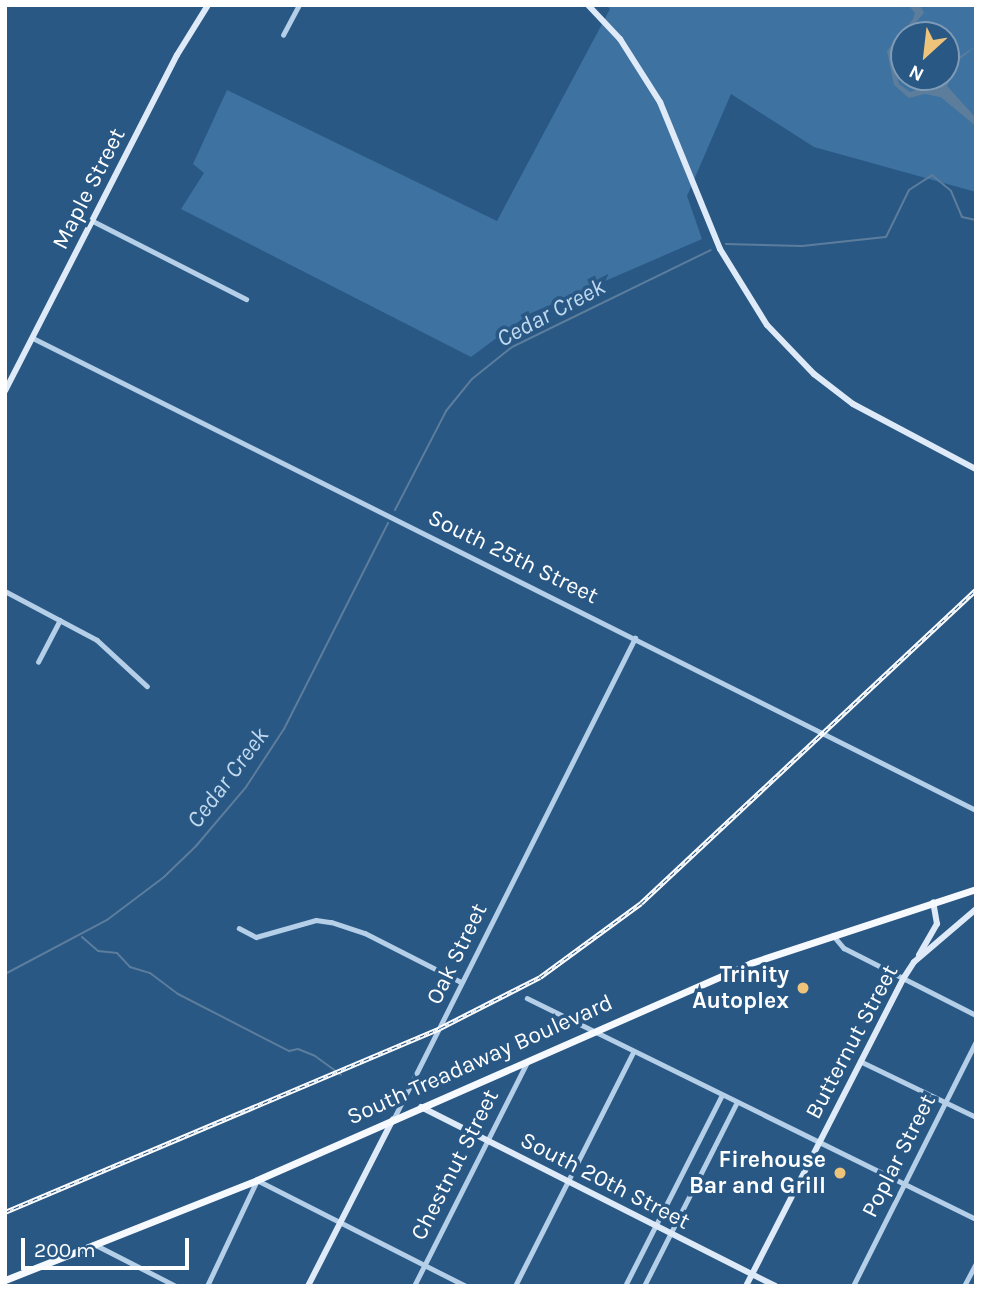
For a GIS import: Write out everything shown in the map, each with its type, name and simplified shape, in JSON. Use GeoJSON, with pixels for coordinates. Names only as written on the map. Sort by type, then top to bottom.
{"type":"FeatureCollection","features":[{"type":"Feature","properties":{"kind":"main road","name":"South Treadaway Boulevard"},"geometry":{"type":"LineString","coordinates":[[5,1280],[257,1180],[750,963],[976,889]]}},
{"type":"Feature","properties":{"kind":"street","name":"Maple Street"},"geometry":{"type":"LineString","coordinates":[[5,391],[208,5]]}},
{"type":"Feature","properties":{"kind":"street"},"geometry":{"type":"LineString","coordinates":[[283,35],[299,5]]}},
{"type":"Feature","properties":{"kind":"street"},"geometry":{"type":"LineString","coordinates":[[588,5],[620,39],[660,102],[720,249],[747,295],[789,351],[853,404],[976,469]]}},
{"type":"Feature","properties":{"kind":"street"},"geometry":{"type":"LineString","coordinates":[[93,221],[246,299]]}},
{"type":"Feature","properties":{"kind":"street","name":"South 25th Street"},"geometry":{"type":"LineString","coordinates":[[33,338],[976,810]]}},
{"type":"Feature","properties":{"kind":"street"},"geometry":{"type":"LineString","coordinates":[[5,591],[97,640],[147,686]]}},
{"type":"Feature","properties":{"kind":"street"},"geometry":{"type":"LineString","coordinates":[[38,662],[60,620]]}},
{"type":"Feature","properties":{"kind":"street","name":"Oak Street"},"geometry":{"type":"LineString","coordinates":[[309,1286],[635,638]]}},
{"type":"Feature","properties":{"kind":"street"},"geometry":{"type":"LineString","coordinates":[[914,962],[937,924],[933,902]]}},
{"type":"Feature","properties":{"kind":"street","name":"Butternut Street"},"geometry":{"type":"LineString","coordinates":[[746,1286],[903,979],[914,962],[975,910]]}},
{"type":"Feature","properties":{"kind":"street"},"geometry":{"type":"LineString","coordinates":[[239,928],[256,937],[316,920],[331,922],[365,933],[461,982]]}},
{"type":"Feature","properties":{"kind":"street"},"geometry":{"type":"LineString","coordinates":[[833,934],[844,948],[976,1015]]}},
{"type":"Feature","properties":{"kind":"street"},"geometry":{"type":"LineString","coordinates":[[527,998],[976,1219]]}},
{"type":"Feature","properties":{"kind":"street","name":"Poplar Street"},"geometry":{"type":"LineString","coordinates":[[853,1286],[976,1041]]}},
{"type":"Feature","properties":{"kind":"street"},"geometry":{"type":"LineString","coordinates":[[515,1286],[633,1052]]}},
{"type":"Feature","properties":{"kind":"street","name":"Chestnut Street"},"geometry":{"type":"LineString","coordinates":[[414,1286],[528,1060]]}},
{"type":"Feature","properties":{"kind":"street"},"geometry":{"type":"LineString","coordinates":[[860,1060],[976,1117]]}},
{"type":"Feature","properties":{"kind":"street"},"geometry":{"type":"LineString","coordinates":[[625,1286],[722,1095]]}},
{"type":"Feature","properties":{"kind":"street"},"geometry":{"type":"LineString","coordinates":[[644,1286],[737,1102]]}},
{"type":"Feature","properties":{"kind":"street","name":"South 20th Street"},"geometry":{"type":"LineString","coordinates":[[419,1107],[775,1286]]}},
{"type":"Feature","properties":{"kind":"street"},"geometry":{"type":"LineString","coordinates":[[207,1286],[257,1180],[466,1286]]}},
{"type":"Feature","properties":{"kind":"street"},"geometry":{"type":"LineString","coordinates":[[93,1244],[176,1286]]}},
{"type":"Feature","properties":{"kind":"street"},"geometry":{"type":"LineString","coordinates":[[964,1286],[976,1263]]}},
{"type":"Feature","properties":{"kind":"shaded area"},"geometry":{"type":"Polygon","coordinates":[[[606,5],[976,5],[976,192],[814,147],[731,94],[687,196],[702,239],[529,314],[471,357],[181,209],[204,173],[193,164],[227,90],[497,221],[610,9],[606,5]]]}},
{"type":"Feature","properties":{"kind":"shaded area"},"geometry":{"type":"Polygon","coordinates":[[[908,5],[920,5],[924,13],[917,21],[911,21],[915,13],[908,5]]]}},
{"type":"Feature","properties":{"kind":"shaded area"},"geometry":{"type":"Polygon","coordinates":[[[901,91],[952,91],[976,118],[976,126],[945,98],[925,94],[909,98],[901,91]]]}},
{"type":"Feature","properties":{"kind":"waterway","name":"Cedar Creek"},"geometry":{"type":"LineString","coordinates":[[941,96],[976,125]]}},
{"type":"Feature","properties":{"kind":"waterway","name":"Cedar Creek"},"geometry":{"type":"LineString","coordinates":[[726,244],[802,246],[886,237],[909,190],[932,175],[951,191],[962,217],[976,220]]}},
{"type":"Feature","properties":{"kind":"waterway","name":"Cedar Creek"},"geometry":{"type":"LineString","coordinates":[[395,510],[446,411],[472,379],[512,347],[711,250]]}},
{"type":"Feature","properties":{"kind":"waterway","name":"Cedar Creek"},"geometry":{"type":"LineString","coordinates":[[5,974],[107,920],[164,877],[196,846],[246,787],[284,729],[388,523]]}},
{"type":"Feature","properties":{"kind":"waterway"},"geometry":{"type":"LineString","coordinates":[[82,937],[98,951],[117,953],[130,967],[150,973],[178,994],[289,1051],[298,1049],[315,1056],[341,1075]]}},
{"type":"Feature","properties":{"kind":"railway"},"geometry":{"type":"LineString","coordinates":[[5,1212],[440,1028],[540,977],[641,903],[976,589]]}},
{"type":"Feature","properties":{"kind":"place","name":"Trinity Autoplex"},"geometry":{"type":"Point","coordinates":[803,988]}},
{"type":"Feature","properties":{"kind":"place","name":"Firehouse Bar and Grill"},"geometry":{"type":"Point","coordinates":[840,1173]}}]}
